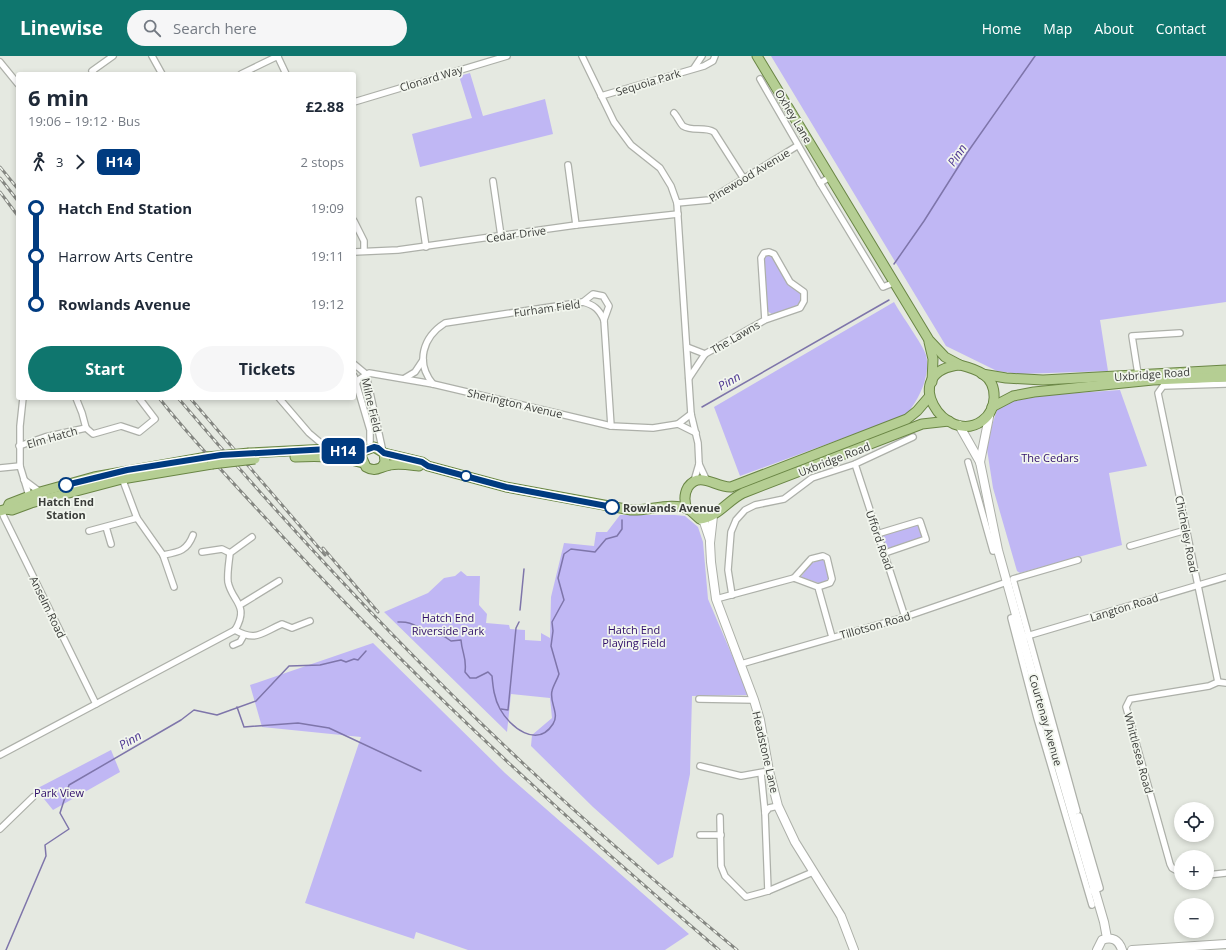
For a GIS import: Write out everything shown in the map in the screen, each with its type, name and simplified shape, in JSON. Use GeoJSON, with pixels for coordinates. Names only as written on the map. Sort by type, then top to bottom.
{"type":"FeatureCollection","features":[{"type":"Feature","properties":{"kind":"main road","name":"Oxhey Lane"},"geometry":{"type":"LineString","coordinates":[[757,56],[893,283],[929,340],[945,356],[960,365]]}},
{"type":"Feature","properties":{"kind":"main road","name":"Oxhey Lane"},"geometry":{"type":"LineString","coordinates":[[929,340],[933,359],[932,382]]}},
{"type":"Feature","properties":{"kind":"main road"},"geometry":{"type":"LineString","coordinates":[[960,365],[982,374],[992,385],[994,397],[991,410],[982,421],[969,426],[958,425],[940,415],[935,410],[929,397],[932,382],[935,376],[946,368],[960,365]]}},
{"type":"Feature","properties":{"kind":"main road","name":"Uxbridge Road"},"geometry":{"type":"LineString","coordinates":[[982,374],[1006,378],[1043,380],[1226,370]]}},
{"type":"Feature","properties":{"kind":"main road","name":"Uxbridge Road"},"geometry":{"type":"LineString","coordinates":[[991,410],[1013,396],[1034,392],[1153,380],[1226,377]]}},
{"type":"Feature","properties":{"kind":"main road","name":"Uxbridge Road"},"geometry":{"type":"LineString","coordinates":[[720,486],[732,486],[907,419],[917,411],[929,397]]}},
{"type":"Feature","properties":{"kind":"main road","name":"Uxbridge Road"},"geometry":{"type":"LineString","coordinates":[[700,519],[713,516],[743,493],[922,424],[949,421]]}},
{"type":"Feature","properties":{"kind":"main road"},"geometry":{"type":"LineString","coordinates":[[314,453],[328,449],[351,453],[378,448],[384,452],[422,462],[428,466]]}},
{"type":"Feature","properties":{"kind":"main road"},"geometry":{"type":"LineString","coordinates":[[363,463],[362,457],[368,450]]}},
{"type":"Feature","properties":{"kind":"main road"},"geometry":{"type":"LineString","coordinates":[[382,467],[385,462],[384,452]]}},
{"type":"Feature","properties":{"kind":"main road"},"geometry":{"type":"LineString","coordinates":[[30,499],[40,492],[121,475],[194,463],[252,456],[314,453],[343,457],[363,463],[371,470],[379,470],[382,467],[395,464],[428,466],[506,487],[631,510],[644,511],[668,506],[684,497],[688,488],[694,481],[706,479],[720,486],[724,499],[722,508]]}},
{"type":"Feature","properties":{"kind":"main road"},"geometry":{"type":"LineString","coordinates":[[3,510],[9,504],[121,475]]}},
{"type":"Feature","properties":{"kind":"main road"},"geometry":{"type":"LineString","coordinates":[[684,497],[687,509]]}},
{"type":"Feature","properties":{"kind":"main road"},"geometry":{"type":"LineString","coordinates":[[668,506],[687,509],[700,519]]}},
{"type":"Feature","properties":{"kind":"street"},"geometry":{"type":"LineString","coordinates":[[93,72],[92,70],[113,56]]}},
{"type":"Feature","properties":{"kind":"street"},"geometry":{"type":"LineString","coordinates":[[152,56],[161,72]]}},
{"type":"Feature","properties":{"kind":"street","name":"Clonard Way"},"geometry":{"type":"LineString","coordinates":[[356,101],[507,56]]}},
{"type":"Feature","properties":{"kind":"street"},"geometry":{"type":"LineString","coordinates":[[582,56],[614,122],[631,144],[660,168],[671,186],[677,203],[691,414],[696,433],[699,464],[706,479]]}},
{"type":"Feature","properties":{"kind":"street","name":"Sequoia Park"},"geometry":{"type":"LineString","coordinates":[[694,68],[702,56]]}},
{"type":"Feature","properties":{"kind":"street","name":"Sequoia Park"},"geometry":{"type":"LineString","coordinates":[[601,96],[704,66],[713,61],[715,56]]}},
{"type":"Feature","properties":{"kind":"street"},"geometry":{"type":"LineString","coordinates":[[245,72],[278,57],[285,72]]}},
{"type":"Feature","properties":{"kind":"street"},"geometry":{"type":"LineString","coordinates":[[0,62],[16,82]]}},
{"type":"Feature","properties":{"kind":"street","name":"Oxhey Lane"},"geometry":{"type":"LineString","coordinates":[[760,79],[797,146],[883,287],[893,283]]}},
{"type":"Feature","properties":{"kind":"street"},"geometry":{"type":"LineString","coordinates":[[674,112],[683,126],[691,129],[710,129],[714,132],[744,179]]}},
{"type":"Feature","properties":{"kind":"street","name":"Pinewood Avenue"},"geometry":{"type":"LineString","coordinates":[[677,203],[709,200],[797,146]]}},
{"type":"Feature","properties":{"kind":"street"},"geometry":{"type":"LineString","coordinates":[[568,165],[576,225]]}},
{"type":"Feature","properties":{"kind":"street"},"geometry":{"type":"LineString","coordinates":[[820,183],[830,177]]}},
{"type":"Feature","properties":{"kind":"street"},"geometry":{"type":"LineString","coordinates":[[493,181],[501,236]]}},
{"type":"Feature","properties":{"kind":"street"},"geometry":{"type":"LineString","coordinates":[[419,200],[426,247]]}},
{"type":"Feature","properties":{"kind":"street","name":"Cedar Drive"},"geometry":{"type":"LineString","coordinates":[[356,252],[426,247],[576,225],[678,214]]}},
{"type":"Feature","properties":{"kind":"street"},"geometry":{"type":"LineString","coordinates":[[356,225],[364,241],[364,251]]}},
{"type":"Feature","properties":{"kind":"street","name":"The Lawns"},"geometry":{"type":"LineString","coordinates":[[705,354],[765,320],[800,308],[804,301],[804,292],[790,282],[774,254],[769,252],[764,253],[761,258],[765,320]]}},
{"type":"Feature","properties":{"kind":"street"},"geometry":{"type":"LineString","coordinates":[[583,302],[593,294],[603,296],[609,306],[604,320],[612,426]]}},
{"type":"Feature","properties":{"kind":"street","name":"Furham Field"},"geometry":{"type":"LineString","coordinates":[[433,384],[427,377],[423,360],[426,343],[434,330],[445,323],[583,302],[592,305],[600,312],[604,320]]}},
{"type":"Feature","properties":{"kind":"street"},"geometry":{"type":"LineString","coordinates":[[1138,374],[1132,336],[1180,333]]}},
{"type":"Feature","properties":{"kind":"street"},"geometry":{"type":"LineString","coordinates":[[687,347],[705,354],[689,379]]}},
{"type":"Feature","properties":{"kind":"street","name":"Furham Field"},"geometry":{"type":"LineString","coordinates":[[405,378],[415,372],[423,360]]}},
{"type":"Feature","properties":{"kind":"street","name":"Milne Field"},"geometry":{"type":"LineString","coordinates":[[356,366],[366,374],[384,452]]}},
{"type":"Feature","properties":{"kind":"street"},"geometry":{"type":"LineString","coordinates":[[356,384],[366,374]]}},
{"type":"Feature","properties":{"kind":"street","name":"Sherington Avenue"},"geometry":{"type":"LineString","coordinates":[[366,374],[405,378],[612,426],[653,428],[678,424],[691,414]]}},
{"type":"Feature","properties":{"kind":"street","name":"Milne Field"},"geometry":{"type":"LineString","coordinates":[[356,384],[370,430],[368,450]]}},
{"type":"Feature","properties":{"kind":"street","name":"Chicheley Road"},"geometry":{"type":"LineString","coordinates":[[1218,682],[1158,393],[1163,386],[1226,384]]}},
{"type":"Feature","properties":{"kind":"street"},"geometry":{"type":"LineString","coordinates":[[23,400],[19,446],[20,466],[30,499]]}},
{"type":"Feature","properties":{"kind":"street"},"geometry":{"type":"LineString","coordinates":[[77,400],[86,428],[93,434],[121,426],[139,432],[155,419],[141,400]]}},
{"type":"Feature","properties":{"kind":"street"},"geometry":{"type":"LineString","coordinates":[[281,400],[309,433],[328,449]]}},
{"type":"Feature","properties":{"kind":"street","name":"Courtenay Avenue"},"geometry":{"type":"LineString","coordinates":[[980,462],[991,410]]}},
{"type":"Feature","properties":{"kind":"street"},"geometry":{"type":"LineString","coordinates":[[678,424],[696,433]]}},
{"type":"Feature","properties":{"kind":"street","name":"Courtenay Avenue"},"geometry":{"type":"LineString","coordinates":[[958,425],[980,462],[998,550],[1010,581],[1026,637],[1072,804],[1091,892],[1104,922],[1107,938]]}},
{"type":"Feature","properties":{"kind":"street","name":"Elm Hatch"},"geometry":{"type":"LineString","coordinates":[[19,446],[45,437],[86,428]]}},
{"type":"Feature","properties":{"kind":"street"},"geometry":{"type":"LineString","coordinates":[[309,433],[312,439],[314,453]]}},
{"type":"Feature","properties":{"kind":"street"},"geometry":{"type":"LineString","coordinates":[[732,595],[728,570],[728,552],[731,532],[736,520],[746,510],[755,505],[784,499],[812,478],[855,464],[913,437]]}},
{"type":"Feature","properties":{"kind":"street","name":"Courtenay Avenue"},"geometry":{"type":"LineString","coordinates":[[968,462],[993,551],[998,550]]}},
{"type":"Feature","properties":{"kind":"street"},"geometry":{"type":"LineString","coordinates":[[694,481],[699,464]]}},
{"type":"Feature","properties":{"kind":"street","name":"Ufford Road"},"geometry":{"type":"LineString","coordinates":[[855,464],[905,617]]}},
{"type":"Feature","properties":{"kind":"street"},"geometry":{"type":"LineString","coordinates":[[0,468],[20,466]]}},
{"type":"Feature","properties":{"kind":"street"},"geometry":{"type":"LineString","coordinates":[[121,475],[137,518],[163,555],[174,587]]}},
{"type":"Feature","properties":{"kind":"street"},"geometry":{"type":"LineString","coordinates":[[973,477],[983,475]]}},
{"type":"Feature","properties":{"kind":"street"},"geometry":{"type":"LineString","coordinates":[[24,480],[40,492]]}},
{"type":"Feature","properties":{"kind":"street","name":"Anselm Road"},"geometry":{"type":"LineString","coordinates":[[3,510],[96,704]]}},
{"type":"Feature","properties":{"kind":"street","name":"Headstone Lane"},"geometry":{"type":"LineString","coordinates":[[713,516],[710,543],[716,599],[741,664],[760,720],[765,772],[778,806],[795,842],[841,916],[854,950]]}},
{"type":"Feature","properties":{"kind":"street"},"geometry":{"type":"LineString","coordinates":[[89,531],[137,518]]}},
{"type":"Feature","properties":{"kind":"street","name":"Headstone Lane"},"geometry":{"type":"LineString","coordinates":[[700,519],[704,522],[710,543]]}},
{"type":"Feature","properties":{"kind":"street"},"geometry":{"type":"LineString","coordinates":[[877,534],[920,521],[926,539],[885,553]]}},
{"type":"Feature","properties":{"kind":"street"},"geometry":{"type":"LineString","coordinates":[[106,527],[111,544]]}},
{"type":"Feature","properties":{"kind":"street"},"geometry":{"type":"LineString","coordinates":[[1130,546],[1186,530]]}},
{"type":"Feature","properties":{"kind":"street"},"geometry":{"type":"LineString","coordinates":[[163,555],[183,550],[189,545],[193,535]]}},
{"type":"Feature","properties":{"kind":"street"},"geometry":{"type":"LineString","coordinates":[[230,553],[252,537]]}},
{"type":"Feature","properties":{"kind":"street"},"geometry":{"type":"LineString","coordinates":[[202,552],[222,549],[230,553]]}},
{"type":"Feature","properties":{"kind":"street"},"geometry":{"type":"LineString","coordinates":[[0,755],[235,630],[240,621],[240,605],[228,584],[230,553]]}},
{"type":"Feature","properties":{"kind":"street"},"geometry":{"type":"LineString","coordinates":[[716,599],[794,578],[811,558],[823,556],[827,558],[832,579],[830,583],[818,587],[794,578]]}},
{"type":"Feature","properties":{"kind":"street","name":"Tillotson Road"},"geometry":{"type":"LineString","coordinates":[[741,664],[905,617],[1010,581],[1078,560]]}},
{"type":"Feature","properties":{"kind":"street","name":"Langton Road"},"geometry":{"type":"LineString","coordinates":[[1026,637],[1226,577]]}},
{"type":"Feature","properties":{"kind":"street"},"geometry":{"type":"LineString","coordinates":[[240,605],[279,581]]}},
{"type":"Feature","properties":{"kind":"street","name":"Courtenay Avenue"},"geometry":{"type":"LineString","coordinates":[[1010,581],[1014,618],[1041,717],[1078,825],[1091,892],[1092,905]]}},
{"type":"Feature","properties":{"kind":"street"},"geometry":{"type":"LineString","coordinates":[[818,587],[832,637]]}},
{"type":"Feature","properties":{"kind":"street","name":"Courtenay Avenue"},"geometry":{"type":"LineString","coordinates":[[1014,618],[1026,637],[1041,717],[1072,804]]}},
{"type":"Feature","properties":{"kind":"street"},"geometry":{"type":"LineString","coordinates":[[235,630],[244,635],[254,636],[282,624],[292,628],[310,621]]}},
{"type":"Feature","properties":{"kind":"street"},"geometry":{"type":"LineString","coordinates":[[233,645],[240,642],[244,635]]}},
{"type":"Feature","properties":{"kind":"street","name":"Whittlesea Road"},"geometry":{"type":"LineString","coordinates":[[1174,869],[1170,864],[1126,707],[1130,699],[1209,686],[1218,682],[1226,683]]}},
{"type":"Feature","properties":{"kind":"street"},"geometry":{"type":"LineString","coordinates":[[698,699],[754,700]]}},
{"type":"Feature","properties":{"kind":"street"},"geometry":{"type":"LineString","coordinates":[[700,766],[741,776],[765,772],[768,891]]}},
{"type":"Feature","properties":{"kind":"street"},"geometry":{"type":"LineString","coordinates":[[0,829],[33,797]]}},
{"type":"Feature","properties":{"kind":"street"},"geometry":{"type":"LineString","coordinates":[[765,813],[769,808],[778,806]]}},
{"type":"Feature","properties":{"kind":"street"},"geometry":{"type":"LineString","coordinates":[[720,817],[722,866],[725,876],[746,897],[768,891],[813,872]]}},
{"type":"Feature","properties":{"kind":"street"},"geometry":{"type":"LineString","coordinates":[[700,835],[721,835]]}},
{"type":"Feature","properties":{"kind":"street"},"geometry":{"type":"LineString","coordinates":[[1214,874],[1226,873]]}},
{"type":"Feature","properties":{"kind":"street"},"geometry":{"type":"LineString","coordinates":[[1097,950],[1099,943],[1107,938],[1118,942],[1122,950]]}},
{"type":"Feature","properties":{"kind":"street"},"geometry":{"type":"LineString","coordinates":[[1132,950],[1226,944]]}},
{"type":"Feature","properties":{"kind":"green space"},"geometry":{"type":"Polygon","coordinates":[[[771,56],[1226,56],[1226,302],[1100,320],[1108,371],[1019,374],[997,371],[946,346],[771,56]]]}},
{"type":"Feature","properties":{"kind":"green space"},"geometry":{"type":"Polygon","coordinates":[[[470,73],[483,116],[545,99],[553,134],[420,167],[412,134],[472,118],[459,76],[470,73]]]}},
{"type":"Feature","properties":{"kind":"green space"},"geometry":{"type":"Polygon","coordinates":[[[767,254],[773,257],[791,287],[799,291],[803,300],[795,307],[772,314],[767,311],[764,259],[767,254]]]}},
{"type":"Feature","properties":{"kind":"green space"},"geometry":{"type":"Polygon","coordinates":[[[894,302],[924,350],[927,363],[927,371],[923,387],[906,415],[740,476],[714,407],[894,302]]]}},
{"type":"Feature","properties":{"kind":"green space","name":"The Cedars"},"geometry":{"type":"Polygon","coordinates":[[[1120,390],[1147,466],[1109,473],[1122,545],[1020,573],[1017,571],[993,488],[986,443],[999,404],[1046,395],[1120,390]]]}},
{"type":"Feature","properties":{"kind":"green space","name":"Hatch End Playing Field"},"geometry":{"type":"Polygon","coordinates":[[[620,515],[685,516],[698,527],[703,542],[708,599],[749,695],[692,696],[690,774],[673,857],[658,865],[593,807],[531,746],[532,735],[552,718],[550,698],[511,694],[507,732],[384,612],[428,593],[444,578],[455,576],[461,571],[467,576],[480,576],[479,605],[487,614],[486,623],[509,625],[510,629],[525,630],[525,640],[541,641],[541,633],[550,638],[551,597],[564,543],[594,546],[596,532],[607,532],[620,515]]]}},
{"type":"Feature","properties":{"kind":"green space"},"geometry":{"type":"Polygon","coordinates":[[[918,524],[923,538],[887,549],[883,535],[918,524]]]}},
{"type":"Feature","properties":{"kind":"green space"},"geometry":{"type":"Polygon","coordinates":[[[822,559],[826,563],[829,576],[826,582],[819,583],[801,577],[810,564],[822,559]]]}},
{"type":"Feature","properties":{"kind":"green space"},"geometry":{"type":"Polygon","coordinates":[[[373,643],[505,773],[689,934],[665,950],[468,950],[416,932],[414,939],[305,903],[361,737],[262,727],[250,685],[373,643]]]}},
{"type":"Feature","properties":{"kind":"green space","name":"Park View"},"geometry":{"type":"Polygon","coordinates":[[[111,750],[120,772],[53,810],[36,789],[111,750]]]}},
{"type":"Feature","properties":{"kind":"waterway","name":"Pinn"},"geometry":{"type":"LineString","coordinates":[[894,264],[924,221],[967,153],[1035,56]]}},
{"type":"Feature","properties":{"kind":"waterway","name":"Pinn"},"geometry":{"type":"LineString","coordinates":[[702,407],[889,300]]}},
{"type":"Feature","properties":{"kind":"waterway"},"geometry":{"type":"LineString","coordinates":[[398,622],[410,623],[428,632],[441,635],[451,641],[461,640],[465,672],[470,678],[476,678],[488,672],[492,676],[496,701],[504,716],[524,733],[539,735],[547,731],[555,720],[555,712],[551,695],[559,674],[551,646],[553,631],[552,622],[564,600],[558,578],[564,554],[571,549],[595,552],[606,539],[617,536],[622,529],[622,520]]}},
{"type":"Feature","properties":{"kind":"waterway"},"geometry":{"type":"LineString","coordinates":[[520,610],[524,569]]}},
{"type":"Feature","properties":{"kind":"waterway"},"geometry":{"type":"LineString","coordinates":[[501,709],[508,710],[516,628],[519,622]]}},
{"type":"Feature","properties":{"kind":"waterway","name":"Pinn"},"geometry":{"type":"LineString","coordinates":[[6,950],[46,856],[45,845],[69,829],[60,813],[69,785],[181,720],[194,710],[217,715],[256,701],[289,666],[320,665],[341,660],[346,662],[354,659],[358,660],[366,651]]}},
{"type":"Feature","properties":{"kind":"waterway"},"geometry":{"type":"LineString","coordinates":[[237,707],[244,727],[298,723],[329,728],[421,771]]}},
{"type":"Feature","properties":{"kind":"railway"},"geometry":{"type":"LineString","coordinates":[[0,167],[16,187]]}},
{"type":"Feature","properties":{"kind":"railway"},"geometry":{"type":"LineString","coordinates":[[0,178],[16,198]]}},
{"type":"Feature","properties":{"kind":"railway"},"geometry":{"type":"LineString","coordinates":[[0,192],[16,213]]}},
{"type":"Feature","properties":{"kind":"railway"},"geometry":{"type":"LineString","coordinates":[[161,400],[204,451],[283,537],[440,698],[605,851],[719,950]]}},
{"type":"Feature","properties":{"kind":"railway"},"geometry":{"type":"LineString","coordinates":[[180,400],[304,541],[436,679],[579,815],[737,950]]}},
{"type":"Feature","properties":{"kind":"railway"},"geometry":{"type":"LineString","coordinates":[[192,400],[325,555]]}},
{"type":"Feature","properties":{"kind":"railway"},"geometry":{"type":"LineString","coordinates":[[323,548],[378,612]]}},
{"type":"Feature","properties":{"kind":"bus line","name":"H14"},"geometry":{"type":"LineString","coordinates":[[66,485],[127,470],[225,454],[278,453],[328,449],[358,453],[374,447],[382,450],[384,453],[422,462],[428,466],[506,487],[612,507]]}},
{"type":"Feature","properties":{"kind":"place","name":"Hatch End Station"},"geometry":{"type":"Point","coordinates":[66,485]}},
{"type":"Feature","properties":{"kind":"place","name":"Rowlands Avenue"},"geometry":{"type":"Point","coordinates":[612,507]}},
{"type":"Feature","properties":{"kind":"park label","name":"Hatch End Riverside Park"},"geometry":{"type":"Point","coordinates":[448,623]}}]}
